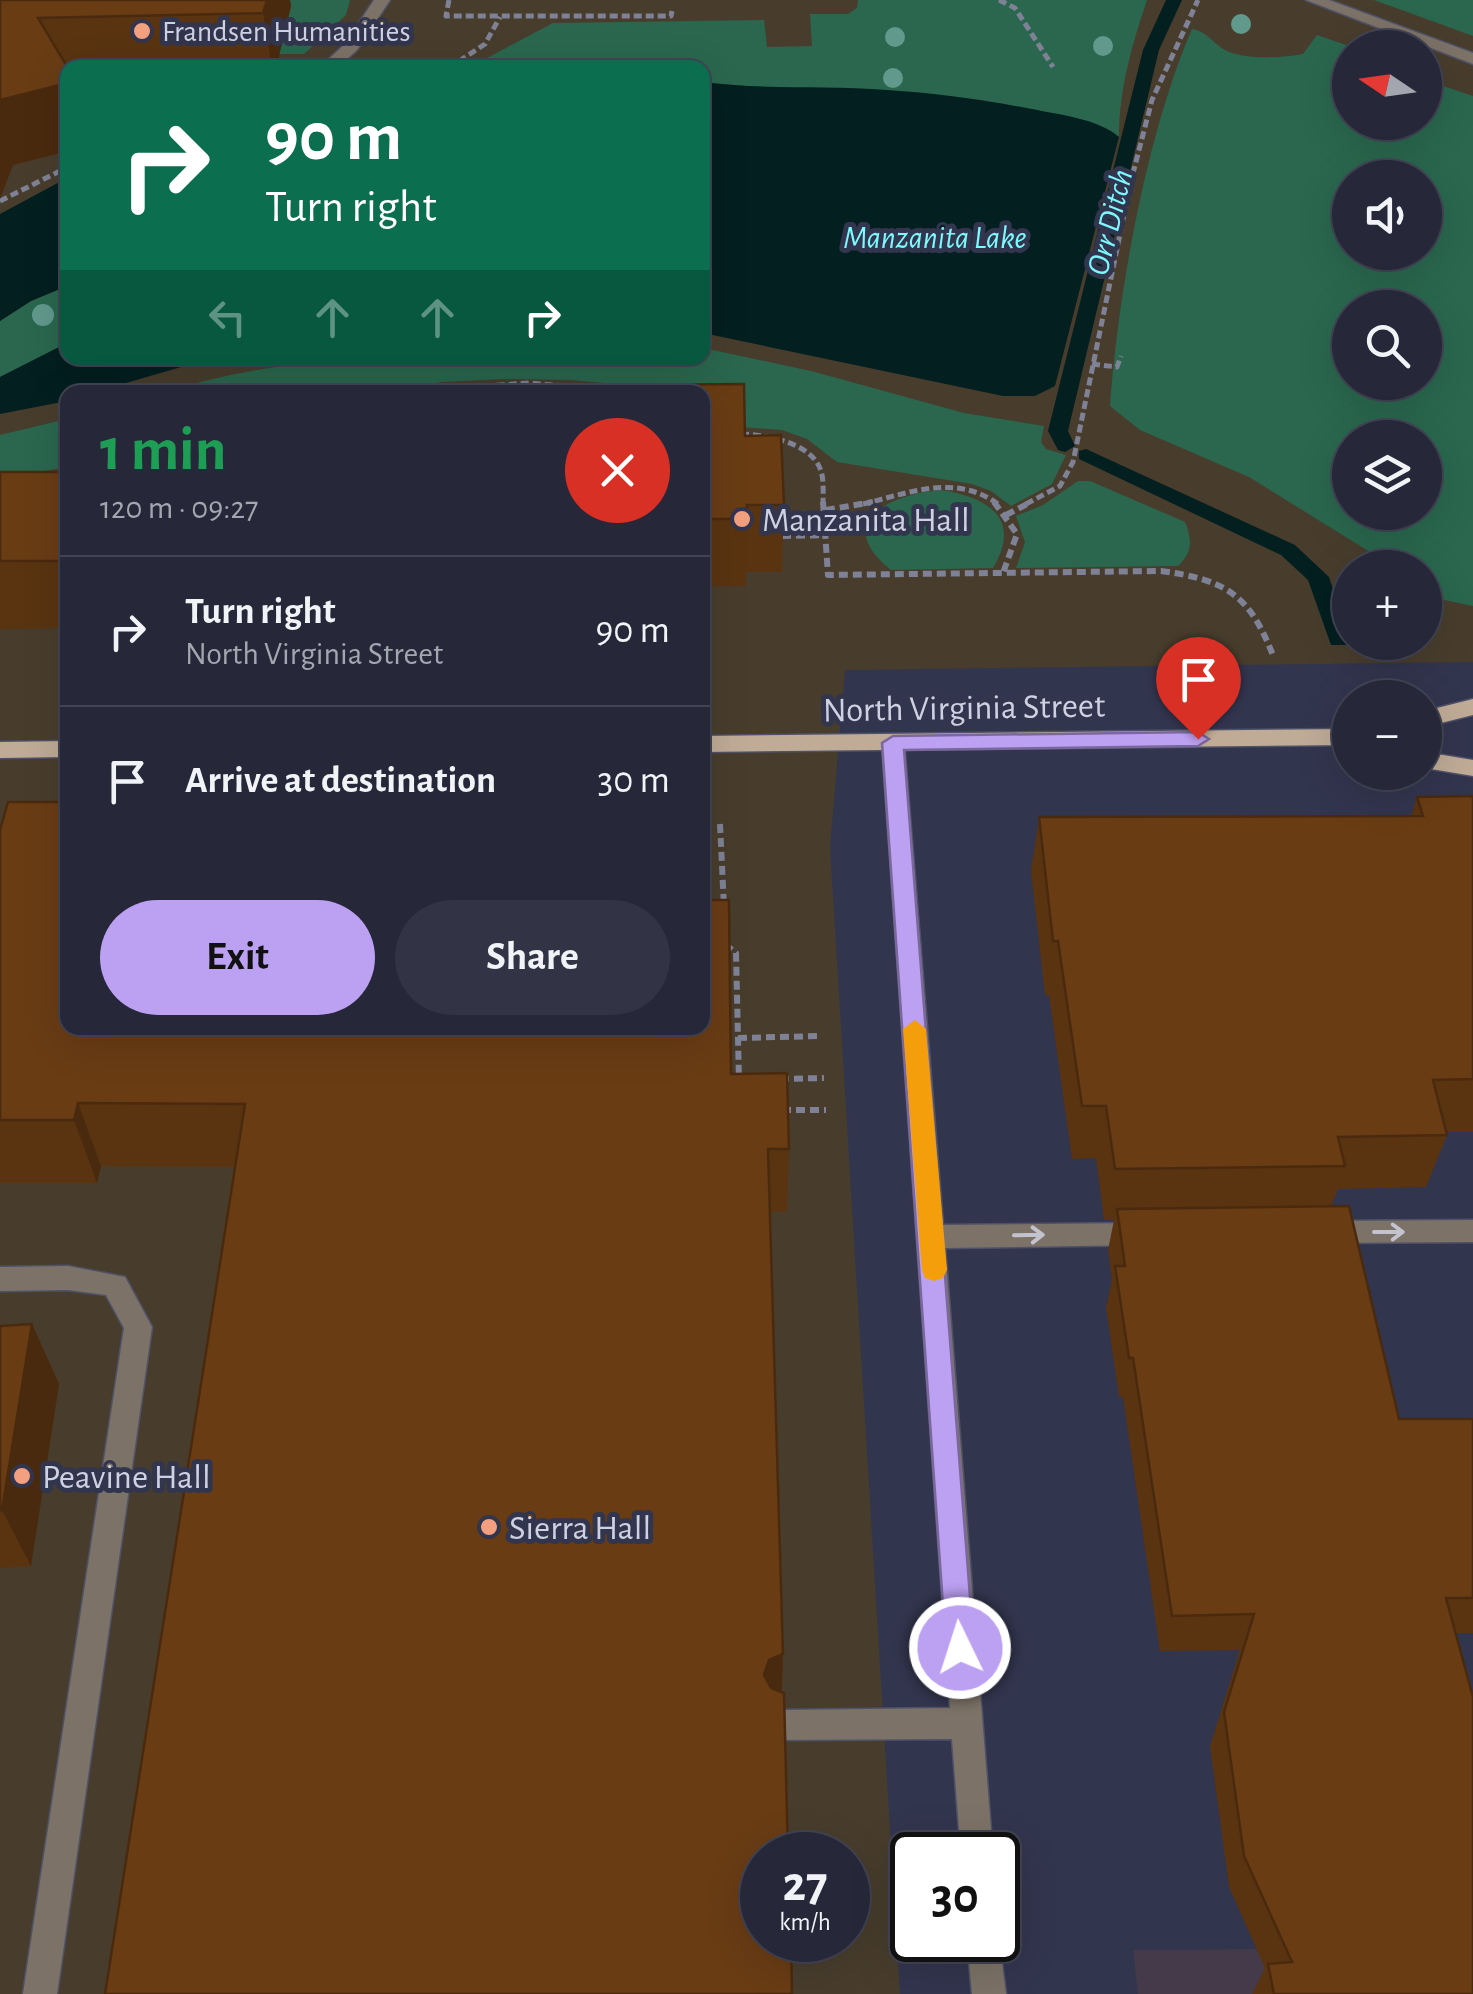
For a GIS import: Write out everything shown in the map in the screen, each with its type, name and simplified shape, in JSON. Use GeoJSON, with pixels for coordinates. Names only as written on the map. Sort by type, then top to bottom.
{"type":"FeatureCollection","features":[{"type":"Feature","properties":{"kind":"main road"},"geometry":{"type":"LineString","coordinates":[[1442,714],[1473,707]]}},
{"type":"Feature","properties":{"kind":"main road","name":"North Virginia Street"},"geometry":{"type":"LineString","coordinates":[[710,744],[1332,738]]}},
{"type":"Feature","properties":{"kind":"main road"},"geometry":{"type":"LineString","coordinates":[[0,750],[60,749]]}},
{"type":"Feature","properties":{"kind":"main road"},"geometry":{"type":"LineString","coordinates":[[1442,763],[1473,768]]}},
{"type":"Feature","properties":{"kind":"street"},"geometry":{"type":"LineString","coordinates":[[336,60],[374,18],[382,0]]}},
{"type":"Feature","properties":{"kind":"street"},"geometry":{"type":"LineString","coordinates":[[1314,0],[1473,59]]}},
{"type":"Feature","properties":{"kind":"street"},"geometry":{"type":"LineString","coordinates":[[893,743],[975,1832]]}},
{"type":"Feature","properties":{"kind":"street"},"geometry":{"type":"LineString","coordinates":[[1294,1232],[1473,1232]]}},
{"type":"Feature","properties":{"kind":"street"},"geometry":{"type":"LineString","coordinates":[[932,1237],[1174,1234]]}},
{"type":"Feature","properties":{"kind":"street"},"geometry":{"type":"LineString","coordinates":[[0,1279],[68,1278],[114,1285],[138,1326],[40,1994]]}},
{"type":"Feature","properties":{"kind":"street"},"geometry":{"type":"LineString","coordinates":[[782,1725],[966,1723]]}},
{"type":"Feature","properties":{"kind":"street"},"geometry":{"type":"LineString","coordinates":[[986,1962],[989,1994]]}},
{"type":"Feature","properties":{"kind":"path"},"geometry":{"type":"LineString","coordinates":[[448,0],[446,16],[672,16],[672,10]]}},
{"type":"Feature","properties":{"kind":"path"},"geometry":{"type":"LineString","coordinates":[[1000,0],[1015,8],[1044,48],[1053,68]]}},
{"type":"Feature","properties":{"kind":"path"},"geometry":{"type":"LineString","coordinates":[[1006,515],[1060,486],[1068,474],[1152,100],[1198,0]]}},
{"type":"Feature","properties":{"kind":"path"},"geometry":{"type":"LineString","coordinates":[[462,60],[485,44],[500,17]]}},
{"type":"Feature","properties":{"kind":"path"},"geometry":{"type":"LineString","coordinates":[[0,202],[60,171]]}},
{"type":"Feature","properties":{"kind":"path"},"geometry":{"type":"LineString","coordinates":[[1092,364],[1117,367],[1121,356]]}},
{"type":"Feature","properties":{"kind":"path"},"geometry":{"type":"LineString","coordinates":[[501,385],[551,385]]}},
{"type":"Feature","properties":{"kind":"path"},"geometry":{"type":"LineString","coordinates":[[734,434],[761,434],[790,442],[812,455],[821,469],[828,575],[1162,571],[1208,578],[1246,599],[1262,625],[1274,658]]}},
{"type":"Feature","properties":{"kind":"path"},"geometry":{"type":"LineString","coordinates":[[826,510],[857,507],[911,489],[943,485],[972,490],[994,502],[1017,534],[1003,573]]}},
{"type":"Feature","properties":{"kind":"path"},"geometry":{"type":"LineString","coordinates":[[782,536],[826,536]]}},
{"type":"Feature","properties":{"kind":"path"},"geometry":{"type":"LineString","coordinates":[[720,824],[724,910]]}},
{"type":"Feature","properties":{"kind":"path"},"geometry":{"type":"LineString","coordinates":[[724,928],[725,945]]}},
{"type":"Feature","properties":{"kind":"path"},"geometry":{"type":"LineString","coordinates":[[714,946],[725,945],[736,953],[739,1095]]}},
{"type":"Feature","properties":{"kind":"path"},"geometry":{"type":"LineString","coordinates":[[738,1038],[821,1036]]}},
{"type":"Feature","properties":{"kind":"path"},"geometry":{"type":"LineString","coordinates":[[773,1079],[824,1078]]}},
{"type":"Feature","properties":{"kind":"path"},"geometry":{"type":"LineString","coordinates":[[738,1079],[756,1079]]}},
{"type":"Feature","properties":{"kind":"path"},"geometry":{"type":"LineString","coordinates":[[774,1110],[826,1110]]}},
{"type":"Feature","properties":{"kind":"shaded area"},"geometry":{"type":"Polygon","coordinates":[[[0,0],[1473,0],[1473,662],[845,670],[830,847],[890,1832],[890,1962],[898,1962],[900,1994],[0,1994],[0,0]]]}},
{"type":"Feature","properties":{"kind":"shaded area"},"geometry":{"type":"Polygon","coordinates":[[[1473,1948],[1473,1994],[1138,1994],[1133,1950],[1473,1948]]]}},
{"type":"Feature","properties":{"kind":"green space"},"geometry":{"type":"Polygon","coordinates":[[[121,0],[350,0],[346,15],[304,54],[279,54],[121,0]]]}},
{"type":"Feature","properties":{"kind":"green space"},"geometry":{"type":"Polygon","coordinates":[[[858,0],[1147,0],[1127,67],[1119,137],[1071,117],[982,100],[885,90],[773,89],[710,83],[710,60],[483,60],[553,23],[764,20],[767,47],[812,46],[810,14],[848,14],[857,8],[858,0]]]}},
{"type":"Feature","properties":{"kind":"green space"},"geometry":{"type":"Polygon","coordinates":[[[1374,0],[1473,0],[1473,36],[1374,0]]]}},
{"type":"Feature","properties":{"kind":"green space"},"geometry":{"type":"Polygon","coordinates":[[[1192,29],[1227,51],[1254,57],[1303,54],[1317,35],[1332,40],[1332,140],[1442,140],[1442,86],[1473,96],[1473,606],[1442,600],[1442,550],[1367,550],[1334,530],[1442,530],[1442,420],[1332,420],[1332,528],[1249,477],[1140,430],[1110,406],[1128,264],[1161,116],[1192,29]]]}},
{"type":"Feature","properties":{"kind":"green space"},"geometry":{"type":"Polygon","coordinates":[[[60,289],[60,347],[0,377],[0,321],[31,301],[60,289]]]}},
{"type":"Feature","properties":{"kind":"green space"},"geometry":{"type":"Polygon","coordinates":[[[710,349],[811,371],[964,413],[1044,426],[1041,442],[1046,449],[1066,455],[1052,484],[1011,506],[991,491],[972,484],[837,462],[807,439],[782,430],[727,426],[710,403],[710,385],[504,379],[422,385],[191,385],[289,365],[710,365],[710,349]]]}},
{"type":"Feature","properties":{"kind":"green space"},"geometry":{"type":"Polygon","coordinates":[[[60,421],[60,468],[0,479],[0,435],[60,421]]]}},
{"type":"Feature","properties":{"kind":"green space"},"geometry":{"type":"Polygon","coordinates":[[[1078,481],[1090,481],[1185,522],[1190,546],[1183,561],[1178,566],[1016,568],[1025,542],[1016,516],[1043,505],[1078,481]]]}},
{"type":"Feature","properties":{"kind":"green space"},"geometry":{"type":"Polygon","coordinates":[[[941,490],[973,498],[996,513],[1004,536],[993,568],[891,570],[866,538],[867,525],[887,504],[941,490]]]}},
{"type":"Feature","properties":{"kind":"water","name":"Manzanita Lake"},"geometry":{"type":"Polygon","coordinates":[[[710,83],[960,97],[1077,118],[1100,125],[1119,137],[1055,386],[1035,396],[1003,396],[710,334],[710,83]]]}},
{"type":"Feature","properties":{"kind":"water"},"geometry":{"type":"Polygon","coordinates":[[[60,182],[60,289],[31,301],[0,321],[0,214],[60,182]]]}},
{"type":"Feature","properties":{"kind":"water"},"geometry":{"type":"Polygon","coordinates":[[[60,347],[60,365],[188,365],[119,385],[60,385],[60,402],[0,414],[0,377],[60,347]]]}},
{"type":"Feature","properties":{"kind":"building"},"geometry":{"type":"Polygon","coordinates":[[[0,0],[267,0],[263,13],[38,18],[63,60],[60,60],[60,85],[0,100],[0,0]]]}},
{"type":"Feature","properties":{"kind":"building"},"geometry":{"type":"Polygon","coordinates":[[[744,384],[745,436],[781,435],[784,505],[747,505],[746,519],[710,519],[710,385],[630,385],[744,384]]]}},
{"type":"Feature","properties":{"kind":"building"},"geometry":{"type":"Polygon","coordinates":[[[0,472],[60,472],[60,561],[0,561],[0,472]]]}},
{"type":"Feature","properties":{"kind":"building"},"geometry":{"type":"Polygon","coordinates":[[[1473,796],[1473,1079],[1433,1080],[1447,1135],[1338,1137],[1345,1166],[1115,1169],[1106,1106],[1082,1106],[1058,941],[1053,941],[1039,817],[1423,816],[1417,797],[1473,796]]]}},
{"type":"Feature","properties":{"kind":"building"},"geometry":{"type":"Polygon","coordinates":[[[8,802],[60,802],[60,1035],[710,1035],[710,900],[729,900],[731,1074],[787,1073],[789,1149],[768,1149],[783,1654],[769,1660],[764,1675],[771,1688],[784,1693],[787,1832],[740,1832],[740,1962],[791,1962],[792,1994],[105,1994],[245,1104],[78,1103],[74,1120],[0,1120],[0,830],[8,802]]]}},
{"type":"Feature","properties":{"kind":"building"},"geometry":{"type":"Polygon","coordinates":[[[1349,1206],[1399,1419],[1473,1419],[1473,1598],[1446,1598],[1473,1697],[1473,1994],[1274,1994],[1268,1964],[1292,1962],[1244,1856],[1224,1712],[1254,1614],[1172,1616],[1133,1358],[1129,1358],[1115,1266],[1125,1266],[1117,1209],[1349,1206]]]}},
{"type":"Feature","properties":{"kind":"building"},"geometry":{"type":"Polygon","coordinates":[[[32,1324],[2,1510],[0,1510],[0,1326],[32,1324]]]}},
{"type":"Feature","properties":{"kind":"waterway","name":"Orr Ditch"},"geometry":{"type":"LineString","coordinates":[[1065,446],[1058,431],[1151,50],[1174,0]]}},
{"type":"Feature","properties":{"kind":"waterway","name":"Orr Ditch"},"geometry":{"type":"LineString","coordinates":[[1086,455],[1288,550],[1318,577],[1332,619]]}},
{"type":"Feature","properties":{"kind":"slow traffic"},"geometry":{"type":"LineString","coordinates":[[915,1029],[934,1270]]}},
{"type":"Feature","properties":{"kind":"place","name":"Frandsen Humanities"},"geometry":{"type":"Point","coordinates":[142,31]}},
{"type":"Feature","properties":{"kind":"place","name":"Manzanita Hall"},"geometry":{"type":"Point","coordinates":[742,519]}},
{"type":"Feature","properties":{"kind":"place","name":"Peavine Hall"},"geometry":{"type":"Point","coordinates":[22,1476]}},
{"type":"Feature","properties":{"kind":"place","name":"Sierra Hall"},"geometry":{"type":"Point","coordinates":[489,1527]}},
{"type":"Feature","properties":{"kind":"route"},"geometry":{"type":"LineString","coordinates":[[960,1648],[893,743],[1198,739]]}}]}
